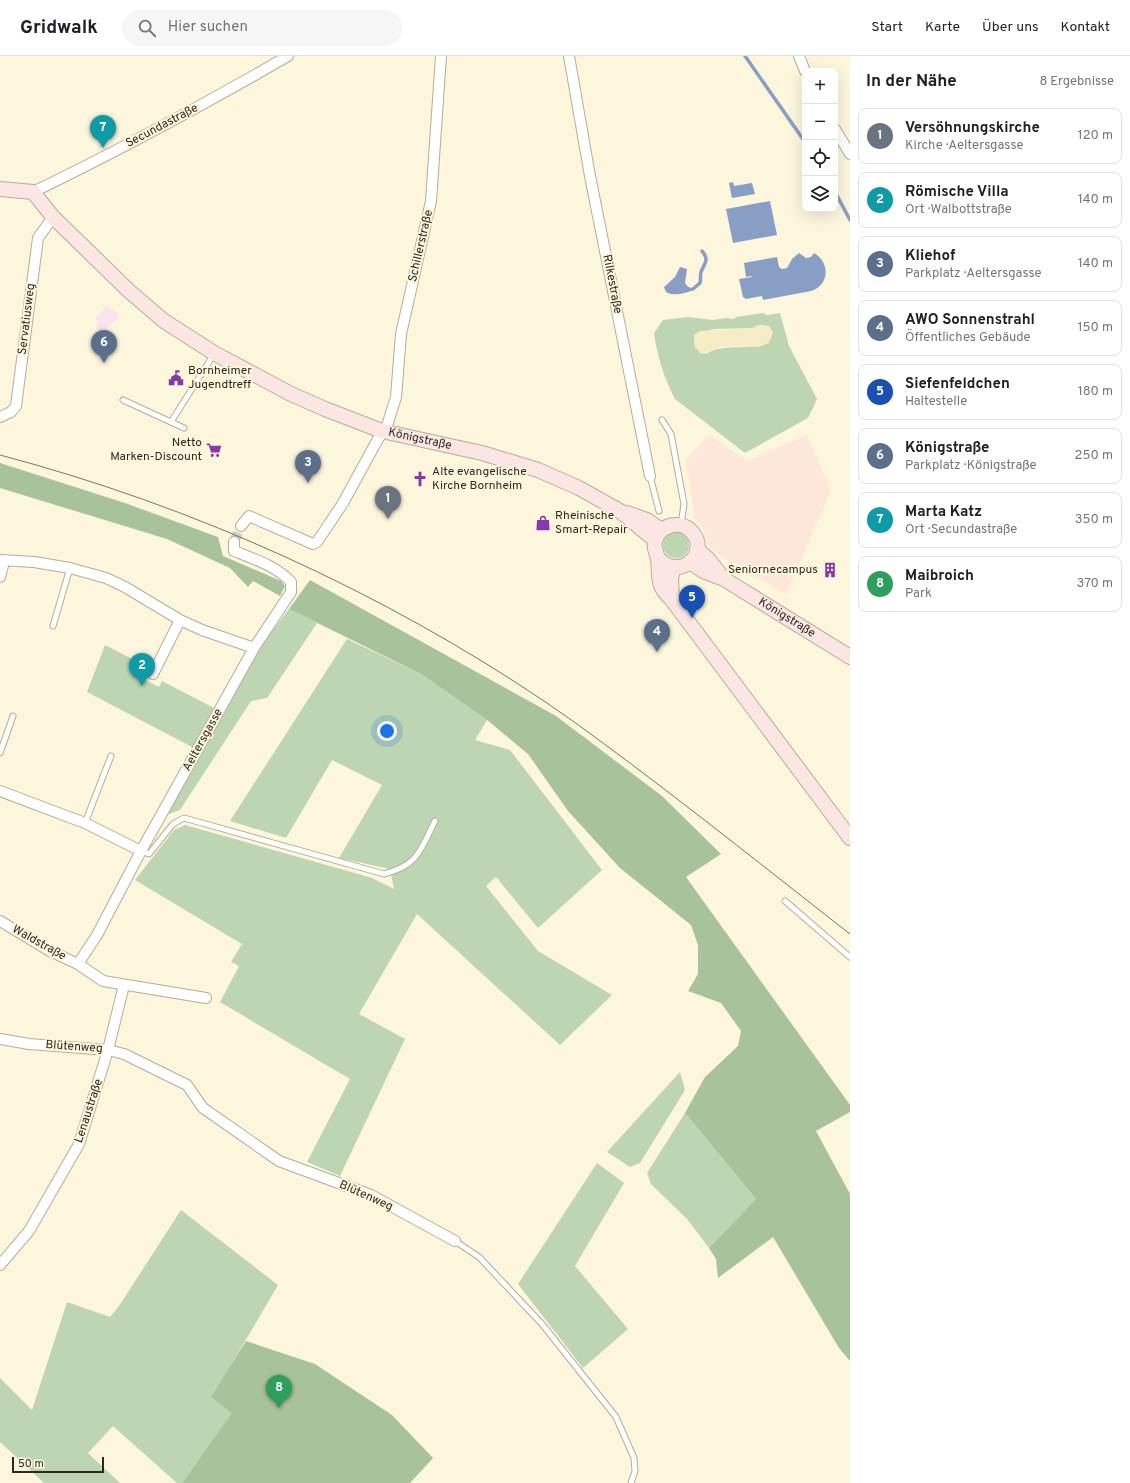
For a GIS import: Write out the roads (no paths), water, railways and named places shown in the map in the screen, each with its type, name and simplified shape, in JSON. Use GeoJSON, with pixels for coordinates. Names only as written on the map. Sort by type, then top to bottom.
{"type":"FeatureCollection","features":[{"type":"Feature","properties":{"kind":"street","name":"Secundastraße"},"geometry":{"type":"LineString","coordinates":[[32,192],[149,133],[288,56]]}},
{"type":"Feature","properties":{"kind":"street","name":"Schillerstraße"},"geometry":{"type":"LineString","coordinates":[[382,431],[387,426],[396,397],[401,334],[431,201],[441,56]]}},
{"type":"Feature","properties":{"kind":"street","name":"Rilkestraße"},"geometry":{"type":"LineString","coordinates":[[569,56],[590,176],[650,476]]}},
{"type":"Feature","properties":{"kind":"street"},"geometry":{"type":"LineString","coordinates":[[799,56],[804,68]]}},
{"type":"Feature","properties":{"kind":"street"},"geometry":{"type":"LineString","coordinates":[[838,134],[850,154]]}},
{"type":"Feature","properties":{"kind":"street"},"geometry":{"type":"LineString","coordinates":[[0,188],[32,192]]}},
{"type":"Feature","properties":{"kind":"street","name":"Königstraße"},"geometry":{"type":"LineString","coordinates":[[32,192],[53,217],[128,291],[164,321],[214,353],[298,397],[382,431],[482,453],[538,470],[579,488],[620,511],[647,520],[658,535]]}},
{"type":"Feature","properties":{"kind":"street","name":"Servatiusweg"},"geometry":{"type":"LineString","coordinates":[[0,417],[11,412],[16,406],[38,238],[53,217]]}},
{"type":"Feature","properties":{"kind":"street"},"geometry":{"type":"LineString","coordinates":[[241,526],[249,516],[313,544],[317,542],[343,503],[382,431]]}},
{"type":"Feature","properties":{"kind":"street"},"geometry":{"type":"LineString","coordinates":[[681,525],[670,525],[658,535],[654,546],[658,558],[659,584],[663,592],[672,600],[850,838]]}},
{"type":"Feature","properties":{"kind":"street","name":"Königstraße"},"geometry":{"type":"LineString","coordinates":[[681,525],[692,532],[695,537],[697,549],[710,561],[724,579]]}},
{"type":"Feature","properties":{"kind":"street","name":"Aeltersgasse"},"geometry":{"type":"LineString","coordinates":[[78,964],[97,935],[141,851],[254,648],[291,592],[291,582],[278,570],[234,551],[234,542]]}},
{"type":"Feature","properties":{"kind":"street"},"geometry":{"type":"LineString","coordinates":[[658,558],[668,566],[674,568],[680,567],[690,562],[697,549]]}},
{"type":"Feature","properties":{"kind":"street"},"geometry":{"type":"LineString","coordinates":[[0,577],[2,561],[34,562],[70,568],[114,582],[180,620],[202,630],[254,648]]}},
{"type":"Feature","properties":{"kind":"street","name":"Königstraße"},"geometry":{"type":"LineString","coordinates":[[690,562],[703,571],[724,579],[850,657]]}},
{"type":"Feature","properties":{"kind":"street"},"geometry":{"type":"LineString","coordinates":[[672,600],[671,578],[674,568]]}},
{"type":"Feature","properties":{"kind":"street"},"geometry":{"type":"LineString","coordinates":[[153,674],[180,620]]}},
{"type":"Feature","properties":{"kind":"street"},"geometry":{"type":"LineString","coordinates":[[0,791],[85,823],[141,851]]}},
{"type":"Feature","properties":{"kind":"street","name":"Waldstraße"},"geometry":{"type":"LineString","coordinates":[[0,921],[50,951],[78,964]]}},
{"type":"Feature","properties":{"kind":"street"},"geometry":{"type":"LineString","coordinates":[[78,964],[103,981],[206,998]]}},
{"type":"Feature","properties":{"kind":"street","name":"Lenaustraße"},"geometry":{"type":"LineString","coordinates":[[0,1265],[29,1231],[79,1144],[108,1050],[124,985]]}},
{"type":"Feature","properties":{"kind":"street","name":"Blütenweg"},"geometry":{"type":"LineString","coordinates":[[0,1040],[29,1044],[108,1050],[124,1054],[187,1086],[203,1108],[279,1161],[371,1195],[455,1240]]}},
{"type":"Feature","properties":{"kind":"lane"},"geometry":{"type":"LineString","coordinates":[[171,422],[214,353]]}},
{"type":"Feature","properties":{"kind":"lane"},"geometry":{"type":"LineString","coordinates":[[124,400],[184,428]]}},
{"type":"Feature","properties":{"kind":"lane"},"geometry":{"type":"LineString","coordinates":[[662,420],[671,434],[684,504],[681,525]]}},
{"type":"Feature","properties":{"kind":"lane","name":"Rilkestraße"},"geometry":{"type":"LineString","coordinates":[[650,476],[659,511]]}},
{"type":"Feature","properties":{"kind":"lane"},"geometry":{"type":"LineString","coordinates":[[53,626],[70,568]]}},
{"type":"Feature","properties":{"kind":"lane"},"geometry":{"type":"LineString","coordinates":[[0,753],[13,716]]}},
{"type":"Feature","properties":{"kind":"lane"},"geometry":{"type":"LineString","coordinates":[[85,823],[111,756]]}},
{"type":"Feature","properties":{"kind":"lane"},"geometry":{"type":"LineString","coordinates":[[141,851],[149,854],[173,824],[184,818],[384,874],[400,870],[415,860],[435,821]]}},
{"type":"Feature","properties":{"kind":"lane"},"geometry":{"type":"LineString","coordinates":[[785,901],[850,957]]}},
{"type":"Feature","properties":{"kind":"lane","name":"Blütenweg"},"geometry":{"type":"LineString","coordinates":[[455,1240],[479,1257],[542,1324],[616,1417],[634,1458],[635,1471],[631,1483]]}},
{"type":"Feature","properties":{"kind":"water"},"geometry":{"type":"Polygon","coordinates":[[[733,182],[734,186],[752,183],[755,194],[732,198],[729,183],[733,182]]]}},
{"type":"Feature","properties":{"kind":"water"},"geometry":{"type":"Polygon","coordinates":[[[770,201],[777,235],[733,243],[726,209],[770,201]]]}},
{"type":"Feature","properties":{"kind":"water"},"geometry":{"type":"Polygon","coordinates":[[[799,253],[806,258],[811,257],[814,253],[823,262],[826,273],[825,279],[817,288],[811,291],[763,300],[762,296],[746,299],[743,297],[739,279],[752,277],[746,277],[744,263],[777,257],[779,267],[782,269],[787,268],[792,259],[799,253]]]}},
{"type":"Feature","properties":{"kind":"water"},"geometry":{"type":"Polygon","coordinates":[[[680,267],[687,269],[685,283],[688,287],[693,288],[694,290],[676,294],[666,292],[664,287],[675,277],[680,267]]]}},
{"type":"Feature","properties":{"kind":"waterway"},"geometry":{"type":"LineString","coordinates":[[745,56],[804,140]]}},
{"type":"Feature","properties":{"kind":"waterway"},"geometry":{"type":"LineString","coordinates":[[838,198],[850,220]]}},
{"type":"Feature","properties":{"kind":"waterway"},"geometry":{"type":"LineString","coordinates":[[693,289],[700,283],[701,272],[706,262],[706,257],[702,251]]}},
{"type":"Feature","properties":{"kind":"tunnel"},"geometry":{"type":"LineString","coordinates":[[234,542],[241,526]]}},
{"type":"Feature","properties":{"kind":"tram line"},"geometry":{"type":"LineString","coordinates":[[0,455],[72,476],[144,500],[214,526],[284,556],[419,624],[484,662],[575,723],[731,840],[850,934]]}},
{"type":"Feature","properties":{"kind":"place","name":"Marta Katz"},"geometry":{"type":"Point","coordinates":[103,148]}},
{"type":"Feature","properties":{"kind":"place","name":"Königstraße"},"geometry":{"type":"Point","coordinates":[104,363]}},
{"type":"Feature","properties":{"kind":"place","name":"Bornheimer Jugendtreff"},"geometry":{"type":"Point","coordinates":[176,378]}},
{"type":"Feature","properties":{"kind":"place","name":"Netto Marken-Discount"},"geometry":{"type":"Point","coordinates":[214,450]}},
{"type":"Feature","properties":{"kind":"place","name":"Alte evangelische Kirche Bornheim"},"geometry":{"type":"Point","coordinates":[420,479]}},
{"type":"Feature","properties":{"kind":"place","name":"Kliehof"},"geometry":{"type":"Point","coordinates":[308,483]}},
{"type":"Feature","properties":{"kind":"place","name":"Versöhnungskirche"},"geometry":{"type":"Point","coordinates":[388,519]}},
{"type":"Feature","properties":{"kind":"place","name":"Rheinische Smart-Repair"},"geometry":{"type":"Point","coordinates":[543,523]}},
{"type":"Feature","properties":{"kind":"place","name":"Seniornecampus"},"geometry":{"type":"Point","coordinates":[830,570]}},
{"type":"Feature","properties":{"kind":"place","name":"Siefenfeldchen"},"geometry":{"type":"Point","coordinates":[692,618]}},
{"type":"Feature","properties":{"kind":"place","name":"AWO Sonnenstrahl"},"geometry":{"type":"Point","coordinates":[657,652]}},
{"type":"Feature","properties":{"kind":"place","name":"Römische Villa"},"geometry":{"type":"Point","coordinates":[142,686]}},
{"type":"Feature","properties":{"kind":"place","name":"Maibroich"},"geometry":{"type":"Point","coordinates":[279,1408]}}]}
